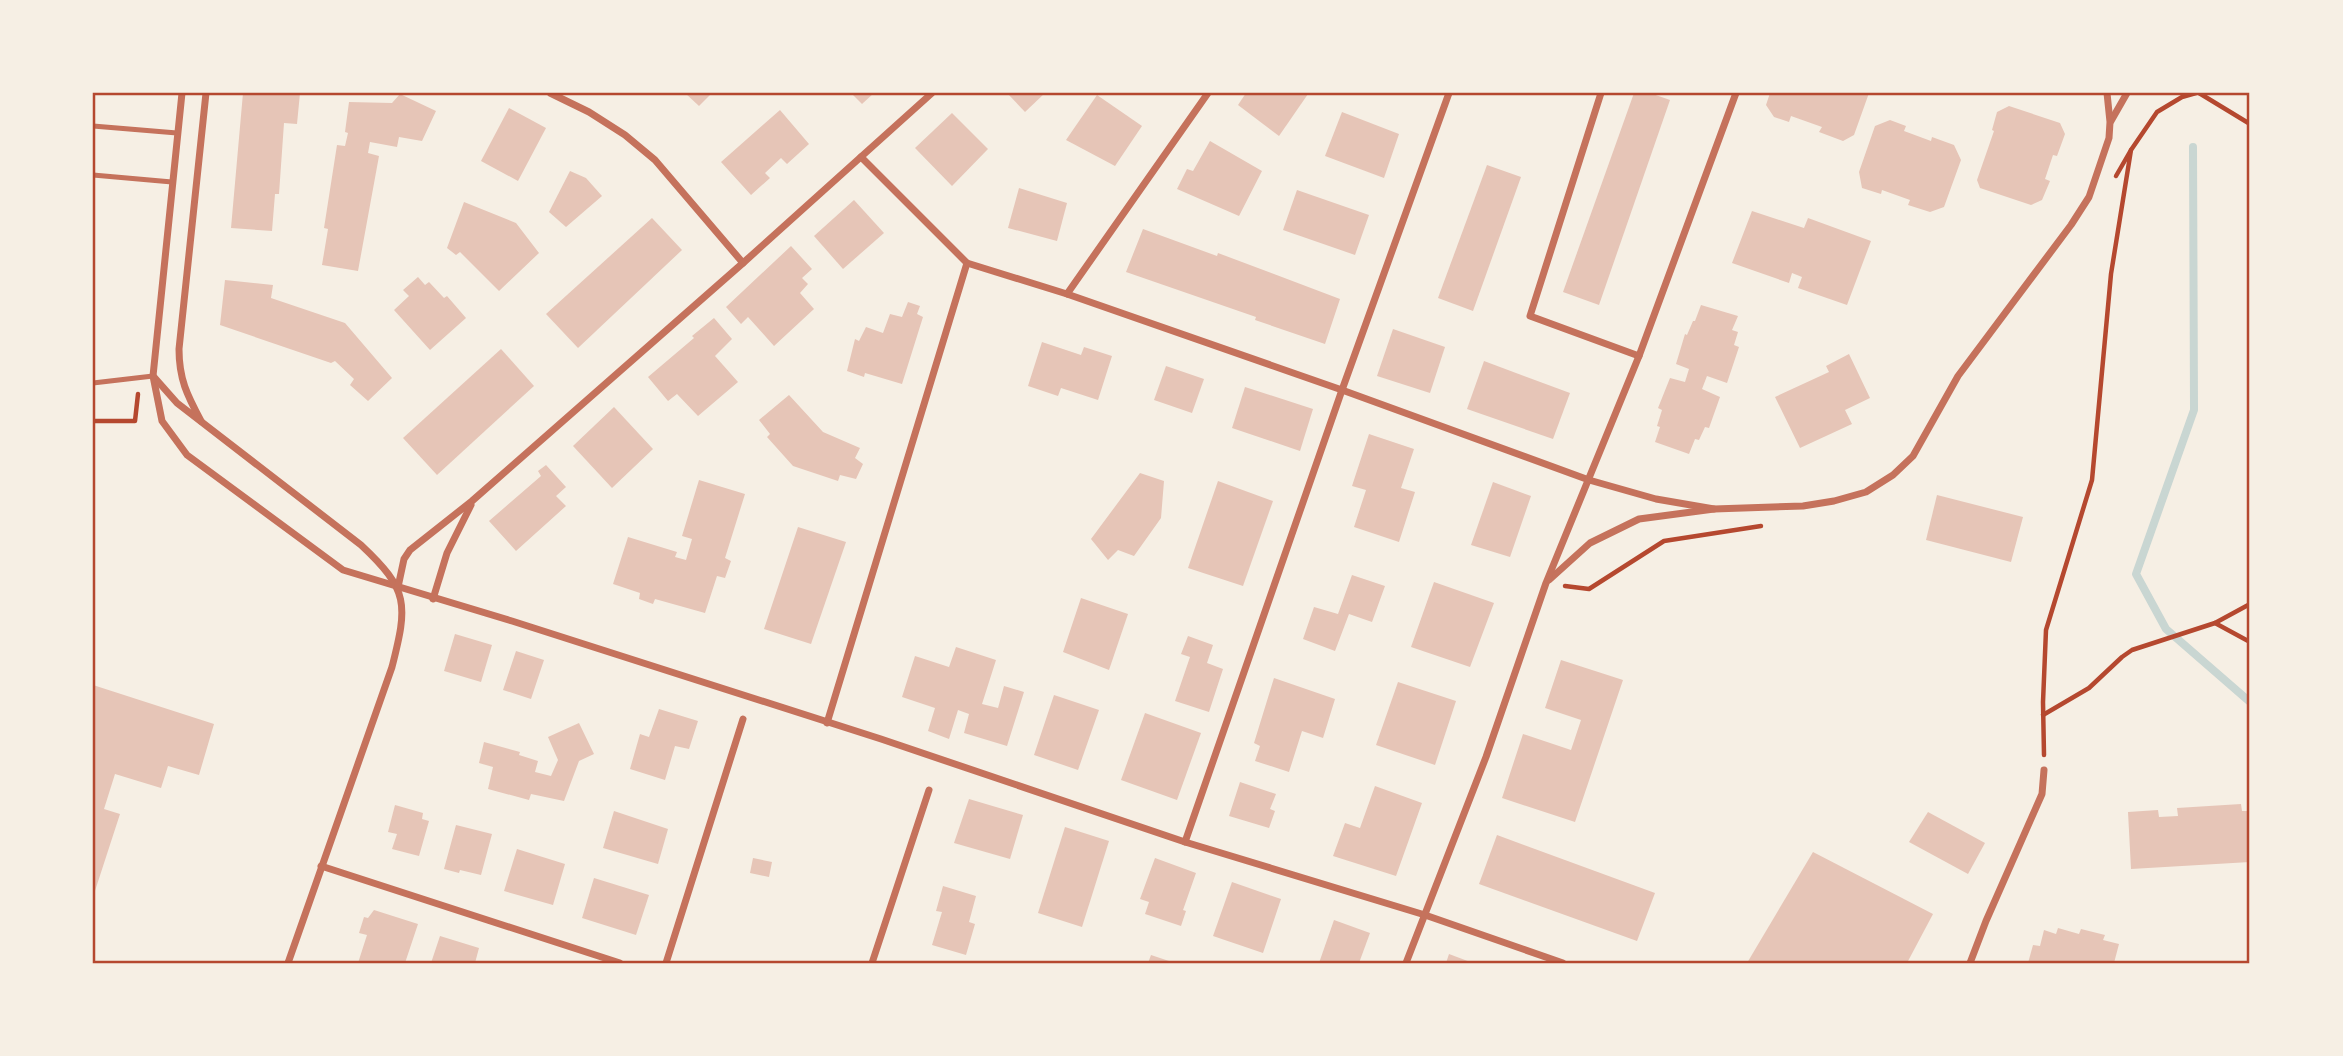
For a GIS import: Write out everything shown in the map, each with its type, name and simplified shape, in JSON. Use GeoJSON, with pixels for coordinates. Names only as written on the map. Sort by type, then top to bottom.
{"type":"FeatureCollection","features":[{"type":"Feature","properties":{"kind":"street"},"geometry":{"type":"LineString","coordinates":[[182,93],[153,376],[163,421],[187,455],[342,570],[881,738],[1185,842],[1425,915],[1563,963]]}},
{"type":"Feature","properties":{"kind":"street"},"geometry":{"type":"LineString","coordinates":[[203,424],[186,393],[179,370],[179,349],[205,93]]}},
{"type":"Feature","properties":{"kind":"street"},"geometry":{"type":"LineString","coordinates":[[550,93],[589,112],[625,135],[655,160],[743,263]]}},
{"type":"Feature","properties":{"kind":"street"},"geometry":{"type":"LineString","coordinates":[[288,963],[392,667],[403,613],[398,587],[400,569],[410,550],[472,501],[932,93]]}},
{"type":"Feature","properties":{"kind":"street"},"geometry":{"type":"LineString","coordinates":[[1067,294],[1208,93]]}},
{"type":"Feature","properties":{"kind":"street"},"geometry":{"type":"LineString","coordinates":[[1185,842],[1342,390],[1449,93]]}},
{"type":"Feature","properties":{"kind":"street"},"geometry":{"type":"LineString","coordinates":[[1601,93],[1530,316],[1639,356]]}},
{"type":"Feature","properties":{"kind":"street"},"geometry":{"type":"LineString","coordinates":[[1406,963],[1486,757],[1546,583],[1639,356],[1736,93]]}},
{"type":"Feature","properties":{"kind":"street"},"geometry":{"type":"LineString","coordinates":[[2107,93],[2110,122]]}},
{"type":"Feature","properties":{"kind":"street"},"geometry":{"type":"LineString","coordinates":[[1546,583],[1590,543],[1639,519],[1714,509],[1803,506],[1834,501],[1866,492],[1893,475],[1913,456],[1958,376],[2089,197],[2103,160],[2110,122],[2127,93]]}},
{"type":"Feature","properties":{"kind":"street"},"geometry":{"type":"LineString","coordinates":[[861,157],[967,263],[1067,294],[1590,480],[1656,499],[1714,509]]}},
{"type":"Feature","properties":{"kind":"street"},"geometry":{"type":"LineString","coordinates":[[827,723],[967,263]]}},
{"type":"Feature","properties":{"kind":"street"},"geometry":{"type":"LineString","coordinates":[[153,376],[177,403],[361,545],[381,564],[398,587]]}},
{"type":"Feature","properties":{"kind":"street"},"geometry":{"type":"LineString","coordinates":[[433,598],[447,553],[472,501]]}},
{"type":"Feature","properties":{"kind":"street"},"geometry":{"type":"LineString","coordinates":[[666,963],[743,719]]}},
{"type":"Feature","properties":{"kind":"street"},"geometry":{"type":"LineString","coordinates":[[1970,963],[2042,794],[2044,769]]}},
{"type":"Feature","properties":{"kind":"street"},"geometry":{"type":"LineString","coordinates":[[872,963],[929,790]]}},
{"type":"Feature","properties":{"kind":"street"},"geometry":{"type":"LineString","coordinates":[[321,866],[620,963]]}},
{"type":"Feature","properties":{"kind":"lane"},"geometry":{"type":"LineString","coordinates":[[93,126],[177,133]]}},
{"type":"Feature","properties":{"kind":"lane"},"geometry":{"type":"LineString","coordinates":[[93,175],[172,182]]}},
{"type":"Feature","properties":{"kind":"lane"},"geometry":{"type":"LineString","coordinates":[[93,383],[153,376]]}},
{"type":"Feature","properties":{"kind":"path"},"geometry":{"type":"LineString","coordinates":[[2110,186],[2157,112],[2182,97],[2198,93],[2250,124]]}},
{"type":"Feature","properties":{"kind":"path"},"geometry":{"type":"LineString","coordinates":[[2044,769],[2042,716],[2046,630],[2092,480],[2111,274],[2131,150]]}},
{"type":"Feature","properties":{"kind":"path"},"geometry":{"type":"LineString","coordinates":[[93,421],[135,421]]}},
{"type":"Feature","properties":{"kind":"path"},"geometry":{"type":"LineString","coordinates":[[1546,583],[1588,589],[1664,541],[1772,525]]}},
{"type":"Feature","properties":{"kind":"path"},"geometry":{"type":"LineString","coordinates":[[2042,716],[2089,688],[2132,650],[2215,623],[2250,604]]}},
{"type":"Feature","properties":{"kind":"path"},"geometry":{"type":"LineString","coordinates":[[2215,623],[2250,642]]}},
{"type":"Feature","properties":{"kind":"building"},"geometry":{"type":"Polygon","coordinates":[[[243,93],[300,93],[297,124],[284,123],[279,194],[275,194],[272,231],[231,228],[243,93]]]}},
{"type":"Feature","properties":{"kind":"building"},"geometry":{"type":"Polygon","coordinates":[[[685,93],[712,93],[699,106],[685,93]]]}},
{"type":"Feature","properties":{"kind":"building"},"geometry":{"type":"Polygon","coordinates":[[[851,93],[874,93],[862,104],[851,93]]]}},
{"type":"Feature","properties":{"kind":"building"},"geometry":{"type":"Polygon","coordinates":[[[1007,93],[1045,93],[1025,112],[1007,93]]]}},
{"type":"Feature","properties":{"kind":"building"},"geometry":{"type":"Polygon","coordinates":[[[1246,93],[1308,94],[1279,136],[1238,105],[1246,93]]]}},
{"type":"Feature","properties":{"kind":"building"},"geometry":{"type":"Polygon","coordinates":[[[1634,93],[1650,93],[1670,100],[1599,305],[1563,292],[1634,93]]]}},
{"type":"Feature","properties":{"kind":"building"},"geometry":{"type":"Polygon","coordinates":[[[1770,93],[1869,93],[1854,135],[1843,141],[1819,132],[1822,127],[1791,116],[1789,122],[1774,117],[1766,105],[1770,93]]]}},
{"type":"Feature","properties":{"kind":"building"},"geometry":{"type":"Polygon","coordinates":[[[400,94],[436,111],[422,141],[399,137],[397,147],[370,142],[368,153],[379,156],[358,271],[322,265],[328,229],[324,228],[337,145],[345,146],[349,102],[392,103],[400,94]]]}},
{"type":"Feature","properties":{"kind":"building"},"geometry":{"type":"Polygon","coordinates":[[[1097,95],[1142,126],[1115,166],[1066,140],[1097,95]]]}},
{"type":"Feature","properties":{"kind":"building"},"geometry":{"type":"Polygon","coordinates":[[[2009,106],[2060,123],[2065,134],[2057,156],[2053,155],[2045,179],[2050,181],[2042,200],[2031,205],[1980,188],[1977,180],[1994,131],[1992,130],[1997,112],[2009,106]]]}},
{"type":"Feature","properties":{"kind":"building"},"geometry":{"type":"Polygon","coordinates":[[[509,108],[546,128],[518,181],[481,161],[509,108]]]}},
{"type":"Feature","properties":{"kind":"building"},"geometry":{"type":"Polygon","coordinates":[[[780,110],[809,144],[787,164],[781,158],[765,173],[770,178],[751,195],[721,162],[780,110]]]}},
{"type":"Feature","properties":{"kind":"building"},"geometry":{"type":"Polygon","coordinates":[[[1342,112],[1399,134],[1384,178],[1325,156],[1342,112]]]}},
{"type":"Feature","properties":{"kind":"building"},"geometry":{"type":"Polygon","coordinates":[[[952,113],[988,149],[952,186],[915,148],[952,113]]]}},
{"type":"Feature","properties":{"kind":"building"},"geometry":{"type":"Polygon","coordinates":[[[1890,120],[1906,126],[1904,131],[1931,141],[1932,137],[1954,145],[1961,160],[1944,207],[1930,212],[1908,205],[1910,200],[1882,190],[1881,194],[1862,188],[1859,172],[1875,126],[1890,120]]]}},
{"type":"Feature","properties":{"kind":"building"},"geometry":{"type":"Polygon","coordinates":[[[1210,141],[1262,171],[1239,216],[1177,189],[1187,169],[1193,171],[1210,141]]]}},
{"type":"Feature","properties":{"kind":"building"},"geometry":{"type":"Polygon","coordinates":[[[1487,165],[1521,177],[1473,311],[1438,298],[1487,165]]]}},
{"type":"Feature","properties":{"kind":"building"},"geometry":{"type":"Polygon","coordinates":[[[570,171],[586,178],[602,196],[566,227],[549,212],[570,171]]]}},
{"type":"Feature","properties":{"kind":"building"},"geometry":{"type":"Polygon","coordinates":[[[1019,188],[1067,203],[1057,241],[1008,228],[1019,188]]]}},
{"type":"Feature","properties":{"kind":"building"},"geometry":{"type":"Polygon","coordinates":[[[1297,190],[1369,215],[1355,255],[1283,230],[1297,190]]]}},
{"type":"Feature","properties":{"kind":"building"},"geometry":{"type":"Polygon","coordinates":[[[854,200],[884,233],[843,269],[814,236],[854,200]]]}},
{"type":"Feature","properties":{"kind":"building"},"geometry":{"type":"Polygon","coordinates":[[[464,202],[516,223],[539,253],[499,291],[460,252],[456,255],[447,248],[464,202]]]}},
{"type":"Feature","properties":{"kind":"building"},"geometry":{"type":"Polygon","coordinates":[[[1752,211],[1804,228],[1808,218],[1871,241],[1847,305],[1798,288],[1802,277],[1792,273],[1789,283],[1732,263],[1752,211]]]}},
{"type":"Feature","properties":{"kind":"building"},"geometry":{"type":"Polygon","coordinates":[[[652,218],[682,250],[578,348],[546,314],[652,218]]]}},
{"type":"Feature","properties":{"kind":"building"},"geometry":{"type":"Polygon","coordinates":[[[1143,229],[1217,256],[1218,253],[1340,299],[1325,344],[1126,272],[1143,229]]]}},
{"type":"Feature","properties":{"kind":"building"},"geometry":{"type":"Polygon","coordinates":[[[791,246],[812,269],[802,278],[808,284],[800,293],[814,309],[774,346],[748,317],[741,324],[726,307],[791,246]]]}},
{"type":"Feature","properties":{"kind":"building"},"geometry":{"type":"Polygon","coordinates":[[[418,277],[425,285],[429,282],[444,298],[447,296],[466,318],[430,350],[394,310],[409,296],[403,290],[418,277]]]}},
{"type":"Feature","properties":{"kind":"building"},"geometry":{"type":"Polygon","coordinates":[[[225,280],[273,285],[271,298],[345,323],[392,378],[368,401],[350,385],[354,379],[335,361],[331,363],[220,325],[225,280]]]}},
{"type":"Feature","properties":{"kind":"building"},"geometry":{"type":"Polygon","coordinates":[[[908,302],[920,306],[917,314],[923,317],[902,384],[865,373],[864,377],[847,371],[855,339],[859,341],[866,327],[883,333],[890,314],[902,317],[908,302]]]}},
{"type":"Feature","properties":{"kind":"building"},"geometry":{"type":"Polygon","coordinates":[[[1701,305],[1738,316],[1732,330],[1738,332],[1734,345],[1739,347],[1727,383],[1707,376],[1702,389],[1720,397],[1709,428],[1705,427],[1699,440],[1695,439],[1689,454],[1655,442],[1662,410],[1658,408],[1670,378],[1685,382],[1689,369],[1676,364],[1685,334],[1687,335],[1695,321],[1701,305]]]}},
{"type":"Feature","properties":{"kind":"building"},"geometry":{"type":"Polygon","coordinates":[[[714,318],[732,339],[715,356],[738,382],[698,416],[677,394],[668,401],[648,377],[714,318]]]}},
{"type":"Feature","properties":{"kind":"building"},"geometry":{"type":"Polygon","coordinates":[[[1393,329],[1445,347],[1430,393],[1377,376],[1393,329]]]}},
{"type":"Feature","properties":{"kind":"building"},"geometry":{"type":"Polygon","coordinates":[[[1042,342],[1081,355],[1084,347],[1112,356],[1098,400],[1061,388],[1058,396],[1028,386],[1042,342]]]}},
{"type":"Feature","properties":{"kind":"building"},"geometry":{"type":"Polygon","coordinates":[[[501,349],[534,386],[437,475],[403,438],[501,349]]]}},
{"type":"Feature","properties":{"kind":"building"},"geometry":{"type":"Polygon","coordinates":[[[1849,354],[1870,398],[1845,410],[1852,424],[1800,448],[1775,397],[1829,372],[1826,366],[1849,354]]]}},
{"type":"Feature","properties":{"kind":"building"},"geometry":{"type":"Polygon","coordinates":[[[1484,361],[1570,393],[1553,439],[1467,409],[1484,361]]]}},
{"type":"Feature","properties":{"kind":"building"},"geometry":{"type":"Polygon","coordinates":[[[1166,366],[1204,379],[1192,413],[1154,400],[1166,366]]]}},
{"type":"Feature","properties":{"kind":"building"},"geometry":{"type":"Polygon","coordinates":[[[1245,387],[1313,409],[1300,451],[1232,428],[1245,387]]]}},
{"type":"Feature","properties":{"kind":"building"},"geometry":{"type":"Polygon","coordinates":[[[789,395],[823,432],[860,448],[855,458],[863,464],[856,479],[840,475],[838,481],[793,466],[767,437],[770,434],[759,420],[789,395]]]}},
{"type":"Feature","properties":{"kind":"building"},"geometry":{"type":"Polygon","coordinates":[[[614,407],[653,449],[612,488],[573,446],[614,407]]]}},
{"type":"Feature","properties":{"kind":"building"},"geometry":{"type":"Polygon","coordinates":[[[1369,434],[1414,449],[1401,488],[1415,492],[1399,542],[1354,527],[1366,490],[1352,486],[1369,434]]]}},
{"type":"Feature","properties":{"kind":"building"},"geometry":{"type":"Polygon","coordinates":[[[546,465],[566,487],[556,496],[566,506],[516,551],[489,521],[541,476],[538,471],[546,465]]]}},
{"type":"Feature","properties":{"kind":"building"},"geometry":{"type":"Polygon","coordinates":[[[1140,473],[1164,481],[1161,518],[1134,556],[1118,550],[1108,560],[1091,539],[1140,473]]]}},
{"type":"Feature","properties":{"kind":"building"},"geometry":{"type":"Polygon","coordinates":[[[699,480],[745,494],[725,558],[731,561],[725,578],[717,576],[705,613],[655,599],[653,604],[639,599],[640,593],[613,584],[628,537],[677,552],[675,557],[686,560],[692,539],[682,536],[699,480]]]}},
{"type":"Feature","properties":{"kind":"building"},"geometry":{"type":"Polygon","coordinates":[[[1218,481],[1273,501],[1243,586],[1188,568],[1218,481]]]}},
{"type":"Feature","properties":{"kind":"building"},"geometry":{"type":"Polygon","coordinates":[[[1493,482],[1531,496],[1510,557],[1471,545],[1493,482]]]}},
{"type":"Feature","properties":{"kind":"building"},"geometry":{"type":"Polygon","coordinates":[[[1937,495],[2023,517],[2011,562],[1926,540],[1937,495]]]}},
{"type":"Feature","properties":{"kind":"building"},"geometry":{"type":"Polygon","coordinates":[[[798,527],[846,542],[811,644],[764,629],[798,527]]]}},
{"type":"Feature","properties":{"kind":"building"},"geometry":{"type":"Polygon","coordinates":[[[1352,575],[1385,586],[1372,622],[1349,614],[1335,651],[1303,639],[1314,607],[1338,614],[1352,575]]]}},
{"type":"Feature","properties":{"kind":"building"},"geometry":{"type":"Polygon","coordinates":[[[1434,582],[1494,603],[1470,667],[1411,647],[1434,582]]]}},
{"type":"Feature","properties":{"kind":"building"},"geometry":{"type":"Polygon","coordinates":[[[1081,598],[1128,614],[1109,670],[1063,652],[1081,598]]]}},
{"type":"Feature","properties":{"kind":"building"},"geometry":{"type":"Polygon","coordinates":[[[455,634],[492,645],[481,682],[444,671],[455,634]]]}},
{"type":"Feature","properties":{"kind":"building"},"geometry":{"type":"Polygon","coordinates":[[[1188,636],[1213,645],[1207,663],[1223,669],[1209,712],[1175,701],[1190,657],[1181,654],[1188,636]]]}},
{"type":"Feature","properties":{"kind":"building"},"geometry":{"type":"Polygon","coordinates":[[[956,647],[996,660],[982,704],[998,708],[1004,686],[1024,692],[1007,746],[964,733],[969,714],[958,710],[949,739],[928,731],[935,708],[902,697],[915,656],[949,667],[956,647]]]}},
{"type":"Feature","properties":{"kind":"building"},"geometry":{"type":"Polygon","coordinates":[[[516,651],[544,660],[531,699],[503,690],[516,651]]]}},
{"type":"Feature","properties":{"kind":"building"},"geometry":{"type":"Polygon","coordinates":[[[1561,660],[1623,680],[1575,822],[1502,798],[1523,734],[1571,750],[1581,720],[1545,708],[1561,660]]]}},
{"type":"Feature","properties":{"kind":"building"},"geometry":{"type":"Polygon","coordinates":[[[1274,678],[1335,699],[1323,738],[1302,731],[1289,772],[1255,761],[1260,746],[1254,743],[1274,678]]]}},
{"type":"Feature","properties":{"kind":"building"},"geometry":{"type":"Polygon","coordinates":[[[1398,682],[1456,701],[1435,765],[1376,745],[1398,682]]]}},
{"type":"Feature","properties":{"kind":"building"},"geometry":{"type":"Polygon","coordinates":[[[93,685],[214,724],[199,775],[168,766],[161,788],[115,774],[104,809],[120,814],[93,897],[93,685]]]}},
{"type":"Feature","properties":{"kind":"building"},"geometry":{"type":"Polygon","coordinates":[[[1054,695],[1099,710],[1078,770],[1034,755],[1054,695]]]}},
{"type":"Feature","properties":{"kind":"building"},"geometry":{"type":"Polygon","coordinates":[[[659,709],[698,721],[689,749],[675,746],[665,780],[630,769],[640,734],[649,737],[659,709]]]}},
{"type":"Feature","properties":{"kind":"building"},"geometry":{"type":"Polygon","coordinates":[[[1145,713],[1201,733],[1177,800],[1121,780],[1145,713]]]}},
{"type":"Feature","properties":{"kind":"building"},"geometry":{"type":"Polygon","coordinates":[[[579,723],[594,754],[579,761],[564,801],[531,794],[529,800],[488,789],[493,767],[479,763],[484,742],[520,752],[519,755],[538,761],[535,772],[551,776],[558,760],[548,737],[579,723]]]}},
{"type":"Feature","properties":{"kind":"building"},"geometry":{"type":"Polygon","coordinates":[[[1240,782],[1276,794],[1270,809],[1275,811],[1269,828],[1229,816],[1240,782]]]}},
{"type":"Feature","properties":{"kind":"building"},"geometry":{"type":"Polygon","coordinates":[[[1375,786],[1422,803],[1396,876],[1333,856],[1345,823],[1360,828],[1375,786]]]}},
{"type":"Feature","properties":{"kind":"building"},"geometry":{"type":"Polygon","coordinates":[[[969,799],[1023,815],[1010,859],[954,843],[969,799]]]}},
{"type":"Feature","properties":{"kind":"building"},"geometry":{"type":"Polygon","coordinates":[[[2241,804],[2242,811],[2250,811],[2250,862],[2131,869],[2128,812],[2158,810],[2159,817],[2178,816],[2177,808],[2241,804]]]}},
{"type":"Feature","properties":{"kind":"building"},"geometry":{"type":"Polygon","coordinates":[[[395,805],[423,813],[422,819],[429,821],[419,856],[392,849],[397,834],[388,832],[395,805]]]}},
{"type":"Feature","properties":{"kind":"building"},"geometry":{"type":"Polygon","coordinates":[[[614,811],[668,829],[658,864],[603,848],[614,811]]]}},
{"type":"Feature","properties":{"kind":"building"},"geometry":{"type":"Polygon","coordinates":[[[1928,812],[1985,843],[1968,874],[1909,842],[1928,812]]]}},
{"type":"Feature","properties":{"kind":"building"},"geometry":{"type":"Polygon","coordinates":[[[456,825],[492,834],[481,875],[444,869],[456,825]]]}},
{"type":"Feature","properties":{"kind":"building"},"geometry":{"type":"Polygon","coordinates":[[[1065,827],[1109,841],[1082,927],[1038,913],[1065,827]]]}},
{"type":"Feature","properties":{"kind":"building"},"geometry":{"type":"Polygon","coordinates":[[[1497,835],[1655,893],[1637,941],[1479,884],[1497,835]]]}},
{"type":"Feature","properties":{"kind":"building"},"geometry":{"type":"Polygon","coordinates":[[[517,849],[565,864],[553,905],[504,891],[517,849]]]}},
{"type":"Feature","properties":{"kind":"building"},"geometry":{"type":"Polygon","coordinates":[[[1813,852],[1933,914],[1907,963],[1747,963],[1813,852]]]}},
{"type":"Feature","properties":{"kind":"building"},"geometry":{"type":"Polygon","coordinates":[[[753,858],[772,862],[769,877],[750,873],[753,858]]]}},
{"type":"Feature","properties":{"kind":"building"},"geometry":{"type":"Polygon","coordinates":[[[1155,858],[1196,873],[1183,910],[1186,911],[1181,926],[1145,914],[1149,902],[1140,899],[1155,858]]]}},
{"type":"Feature","properties":{"kind":"building"},"geometry":{"type":"Polygon","coordinates":[[[594,878],[649,895],[636,935],[582,918],[594,878]]]}},
{"type":"Feature","properties":{"kind":"building"},"geometry":{"type":"Polygon","coordinates":[[[1232,882],[1281,899],[1263,953],[1213,936],[1232,882]]]}},
{"type":"Feature","properties":{"kind":"building"},"geometry":{"type":"Polygon","coordinates":[[[943,886],[976,896],[969,922],[975,924],[966,955],[932,945],[942,912],[936,911],[943,886]]]}},
{"type":"Feature","properties":{"kind":"building"},"geometry":{"type":"Polygon","coordinates":[[[374,910],[418,924],[405,963],[358,963],[367,935],[359,933],[364,917],[368,918],[374,910]]]}},
{"type":"Feature","properties":{"kind":"building"},"geometry":{"type":"Polygon","coordinates":[[[1334,920],[1370,933],[1359,963],[1319,963],[1334,920]]]}},
{"type":"Feature","properties":{"kind":"building"},"geometry":{"type":"Polygon","coordinates":[[[2058,928],[2079,934],[2081,929],[2105,935],[2103,940],[2119,944],[2114,963],[2028,963],[2033,945],[2040,946],[2044,930],[2056,934],[2058,928]]]}},
{"type":"Feature","properties":{"kind":"building"},"geometry":{"type":"Polygon","coordinates":[[[440,936],[479,948],[475,963],[431,963],[440,936]]]}},
{"type":"Feature","properties":{"kind":"building"},"geometry":{"type":"Polygon","coordinates":[[[1449,954],[1473,963],[1446,963],[1449,954]]]}},
{"type":"Feature","properties":{"kind":"building"},"geometry":{"type":"Polygon","coordinates":[[[1151,955],[1175,963],[1148,963],[1151,955]]]}},
{"type":"Feature","properties":{"kind":"waterway"},"geometry":{"type":"LineString","coordinates":[[2193,147],[2194,410],[2136,574],[2166,629],[2250,702]]}}]}
